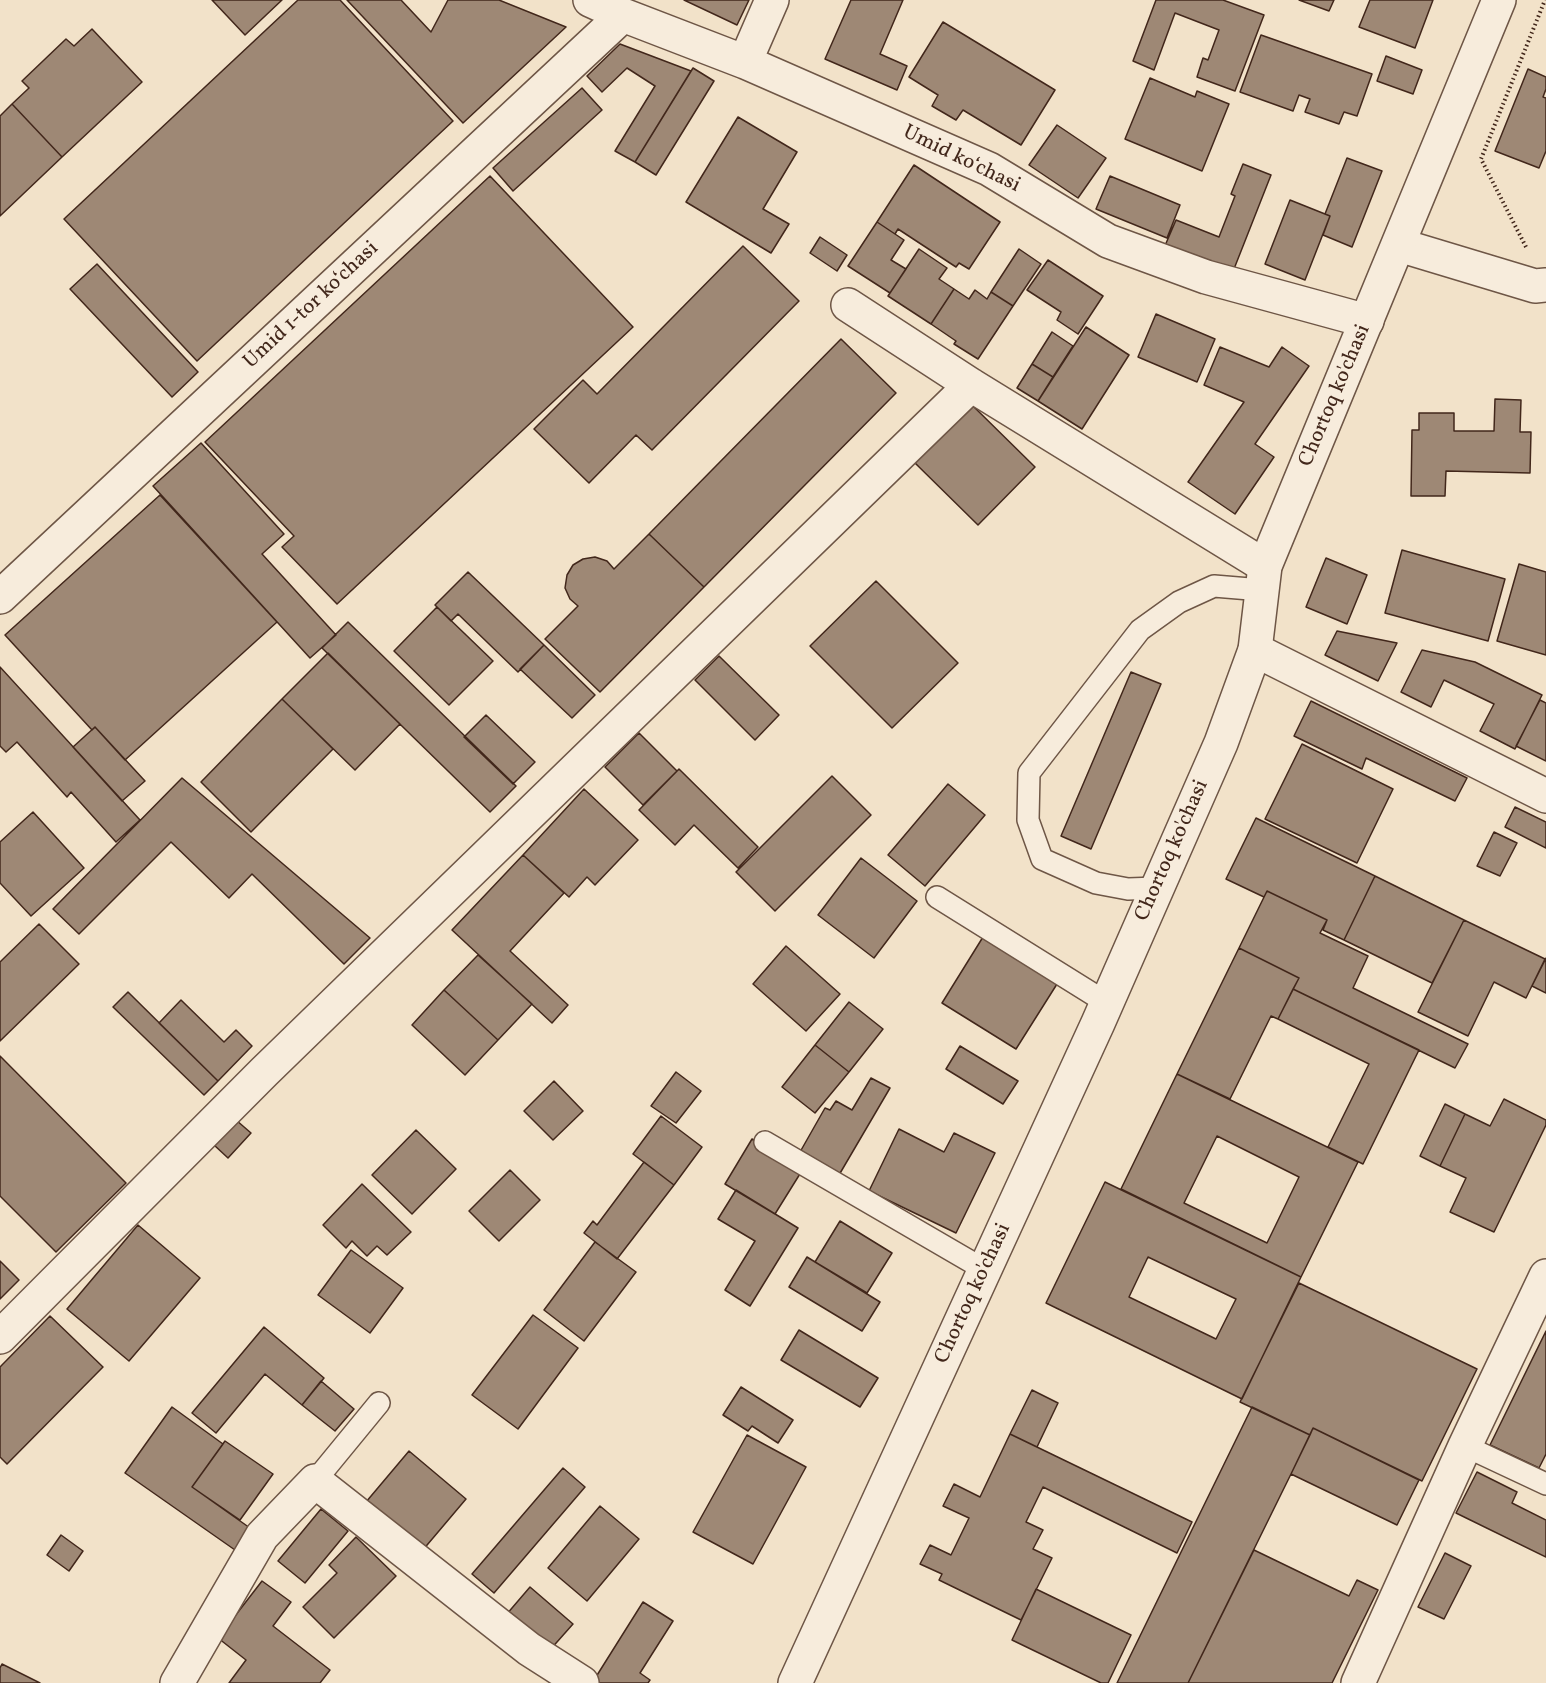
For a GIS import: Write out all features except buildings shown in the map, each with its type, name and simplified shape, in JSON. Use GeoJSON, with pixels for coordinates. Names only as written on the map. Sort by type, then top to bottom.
{"type":"FeatureCollection","features":[{"type":"Feature","properties":{"kind":"street","name":"Umid ko‘chasi"},"geometry":{"type":"LineString","coordinates":[[590,0],[745,62],[989,169],[1108,241],[1206,277],[1367,321]]}},
{"type":"Feature","properties":{"kind":"street"},"geometry":{"type":"LineString","coordinates":[[745,62],[772,0]]}},
{"type":"Feature","properties":{"kind":"street","name":"Chortoq ko'chasi"},"geometry":{"type":"LineString","coordinates":[[795,1683],[1107,1003],[1221,743],[1255,650],[1264,578],[1499,0]]}},
{"type":"Feature","properties":{"kind":"street","name":"Umid 1-tor koʻchasi"},"geometry":{"type":"LineString","coordinates":[[0,597],[623,15]]}},
{"type":"Feature","properties":{"kind":"street"},"geometry":{"type":"LineString","coordinates":[[1399,245],[1535,286],[1546,285]]}},
{"type":"Feature","properties":{"kind":"street"},"geometry":{"type":"LineString","coordinates":[[848,305],[1264,578]]}},
{"type":"Feature","properties":{"kind":"street"},"geometry":{"type":"LineString","coordinates":[[0,1337],[264,1072],[971,385]]}},
{"type":"Feature","properties":{"kind":"street"},"geometry":{"type":"LineString","coordinates":[[1255,650],[1546,796]]}},
{"type":"Feature","properties":{"kind":"street"},"geometry":{"type":"LineString","coordinates":[[1358,1683],[1465,1446],[1546,1276]]}},
{"type":"Feature","properties":{"kind":"street"},"geometry":{"type":"LineString","coordinates":[[177,1683],[262,1536],[315,1481],[529,1649],[582,1683]]}},
{"type":"Feature","properties":{"kind":"lane"},"geometry":{"type":"LineString","coordinates":[[1157,888],[1128,890],[1096,883],[1042,859],[1028,820],[1029,773],[1140,630],[1179,602],[1214,586],[1264,578]]}},
{"type":"Feature","properties":{"kind":"lane"},"geometry":{"type":"LineString","coordinates":[[937,897],[1107,1003]]}},
{"type":"Feature","properties":{"kind":"lane"},"geometry":{"type":"LineString","coordinates":[[765,1142],[985,1270]]}},
{"type":"Feature","properties":{"kind":"lane"},"geometry":{"type":"LineString","coordinates":[[315,1481],[379,1403]]}},
{"type":"Feature","properties":{"kind":"lane"},"geometry":{"type":"LineString","coordinates":[[1465,1446],[1546,1484]]}},
{"type":"Feature","properties":{"kind":"path"},"geometry":{"type":"LineString","coordinates":[[1527,250],[1481,159],[1545,0]]}}]}
